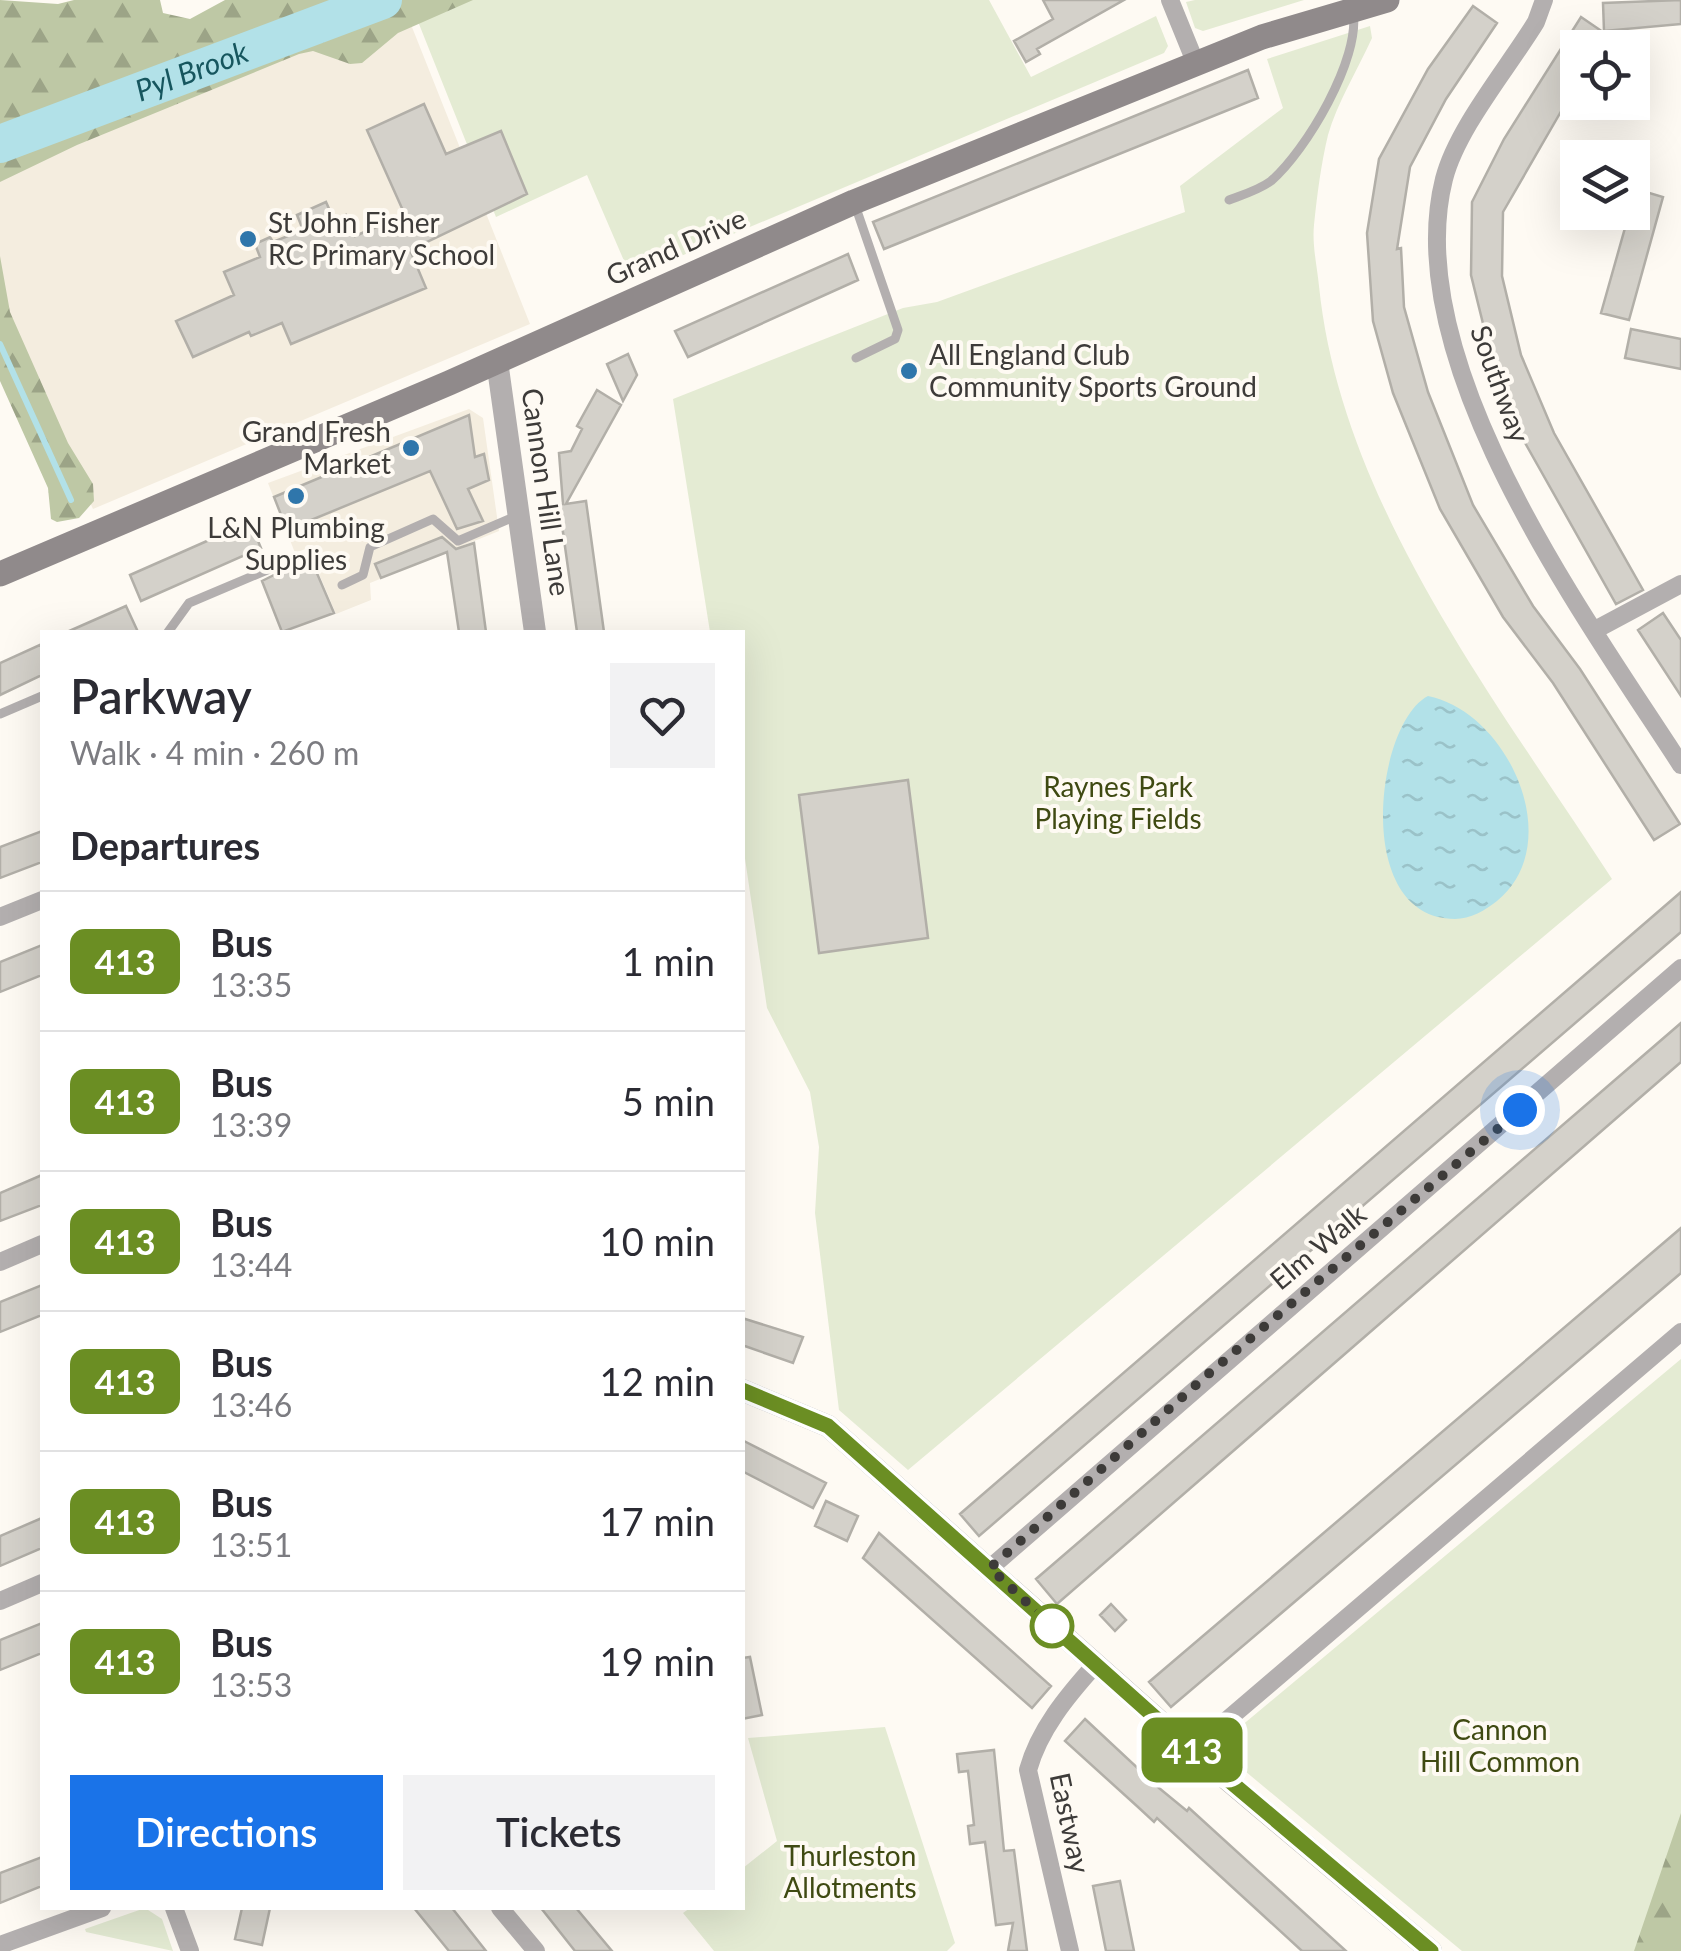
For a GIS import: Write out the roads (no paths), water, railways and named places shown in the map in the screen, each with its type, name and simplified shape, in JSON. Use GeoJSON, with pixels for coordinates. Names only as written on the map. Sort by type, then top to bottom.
{"type":"FeatureCollection","features":[{"type":"Feature","properties":{"kind":"main road","name":"Grand Drive"},"geometry":{"type":"LineString","coordinates":[[0,574],[497,361],[854,202],[1275,32],[1386,0]]}},
{"type":"Feature","properties":{"kind":"street"},"geometry":{"type":"LineString","coordinates":[[1170,0],[1196,64]]}},
{"type":"Feature","properties":{"kind":"street","name":"Southway"},"geometry":{"type":"LineString","coordinates":[[1544,0],[1536,22],[1456,148],[1445,174],[1440,199],[1439,267],[1444,306],[1464,377],[1510,488],[1594,630],[1681,765]]}},
{"type":"Feature","properties":{"kind":"street","name":"Cannon Hill Lane"},"geometry":{"type":"LineString","coordinates":[[497,361],[535,630]]}},
{"type":"Feature","properties":{"kind":"street"},"geometry":{"type":"LineString","coordinates":[[1594,630],[1681,584]]}},
{"type":"Feature","properties":{"kind":"street"},"geometry":{"type":"LineString","coordinates":[[0,916],[40,901]]}},
{"type":"Feature","properties":{"kind":"street","name":"Elm Walk"},"geometry":{"type":"LineString","coordinates":[[990,1568],[1681,968]]}},
{"type":"Feature","properties":{"kind":"street"},"geometry":{"type":"LineString","coordinates":[[0,1262],[40,1245]]}},
{"type":"Feature","properties":{"kind":"street"},"geometry":{"type":"LineString","coordinates":[[1192,1750],[1681,1332]]}},
{"type":"Feature","properties":{"kind":"street"},"geometry":{"type":"LineString","coordinates":[[745,1391],[817,1418],[1192,1750],[1431,1951]]}},
{"type":"Feature","properties":{"kind":"street"},"geometry":{"type":"LineString","coordinates":[[0,1601],[40,1585]]}},
{"type":"Feature","properties":{"kind":"street","name":"Eastway"},"geometry":{"type":"LineString","coordinates":[[1070,1951],[1028,1770],[1039,1742],[1061,1706],[1095,1665]]}},
{"type":"Feature","properties":{"kind":"street"},"geometry":{"type":"LineString","coordinates":[[0,1945],[96,1910]]}},
{"type":"Feature","properties":{"kind":"street"},"geometry":{"type":"LineString","coordinates":[[175,1910],[190,1951]]}},
{"type":"Feature","properties":{"kind":"street"},"geometry":{"type":"LineString","coordinates":[[502,1910],[536,1951]]}},
{"type":"Feature","properties":{"kind":"lane"},"geometry":{"type":"LineString","coordinates":[[1229,200],[1266,185],[1305,143],[1354,45],[1352,10]]}},
{"type":"Feature","properties":{"kind":"lane"},"geometry":{"type":"LineString","coordinates":[[854,202],[898,330],[896,339],[856,358]]}},
{"type":"Feature","properties":{"kind":"lane"},"geometry":{"type":"LineString","coordinates":[[342,585],[363,575],[370,546],[432,519],[458,540],[520,514]]}},
{"type":"Feature","properties":{"kind":"lane"},"geometry":{"type":"LineString","coordinates":[[170,630],[189,604],[286,562]]}},
{"type":"Feature","properties":{"kind":"lane"},"geometry":{"type":"LineString","coordinates":[[0,714],[40,697]]}},
{"type":"Feature","properties":{"kind":"water"},"geometry":{"type":"Polygon","coordinates":[[[1428,696],[1457,707],[1483,727],[1504,753],[1519,783],[1527,815],[1527,847],[1518,876],[1497,901],[1461,919],[1422,911],[1400,888],[1387,856],[1383,818],[1386,778],[1395,742],[1410,713],[1428,696]]]}},
{"type":"Feature","properties":{"kind":"waterway","name":"Pyl Brook"},"geometry":{"type":"LineString","coordinates":[[0,144],[383,0]]}},
{"type":"Feature","properties":{"kind":"waterway"},"geometry":{"type":"LineString","coordinates":[[0,344],[71,500]]}},
{"type":"Feature","properties":{"kind":"place","name":"St John Fisher RC Primary School"},"geometry":{"type":"Point","coordinates":[248,239]}},
{"type":"Feature","properties":{"kind":"place","name":"All England Club Community Sports Ground"},"geometry":{"type":"Point","coordinates":[909,371]}},
{"type":"Feature","properties":{"kind":"place","name":"Grand Fresh Market"},"geometry":{"type":"Point","coordinates":[411,448]}},
{"type":"Feature","properties":{"kind":"place","name":"L&N Plumbing Supplies"},"geometry":{"type":"Point","coordinates":[296,496]}},
{"type":"Feature","properties":{"kind":"park label","name":"Raynes Park Playing Fields"},"geometry":{"type":"Point","coordinates":[1118,803]}},
{"type":"Feature","properties":{"kind":"park label","name":"Cannon Hill Common"},"geometry":{"type":"Point","coordinates":[1500,1746]}},
{"type":"Feature","properties":{"kind":"park label","name":"Thurleston Allotments"},"geometry":{"type":"Point","coordinates":[850,1872]}}]}
